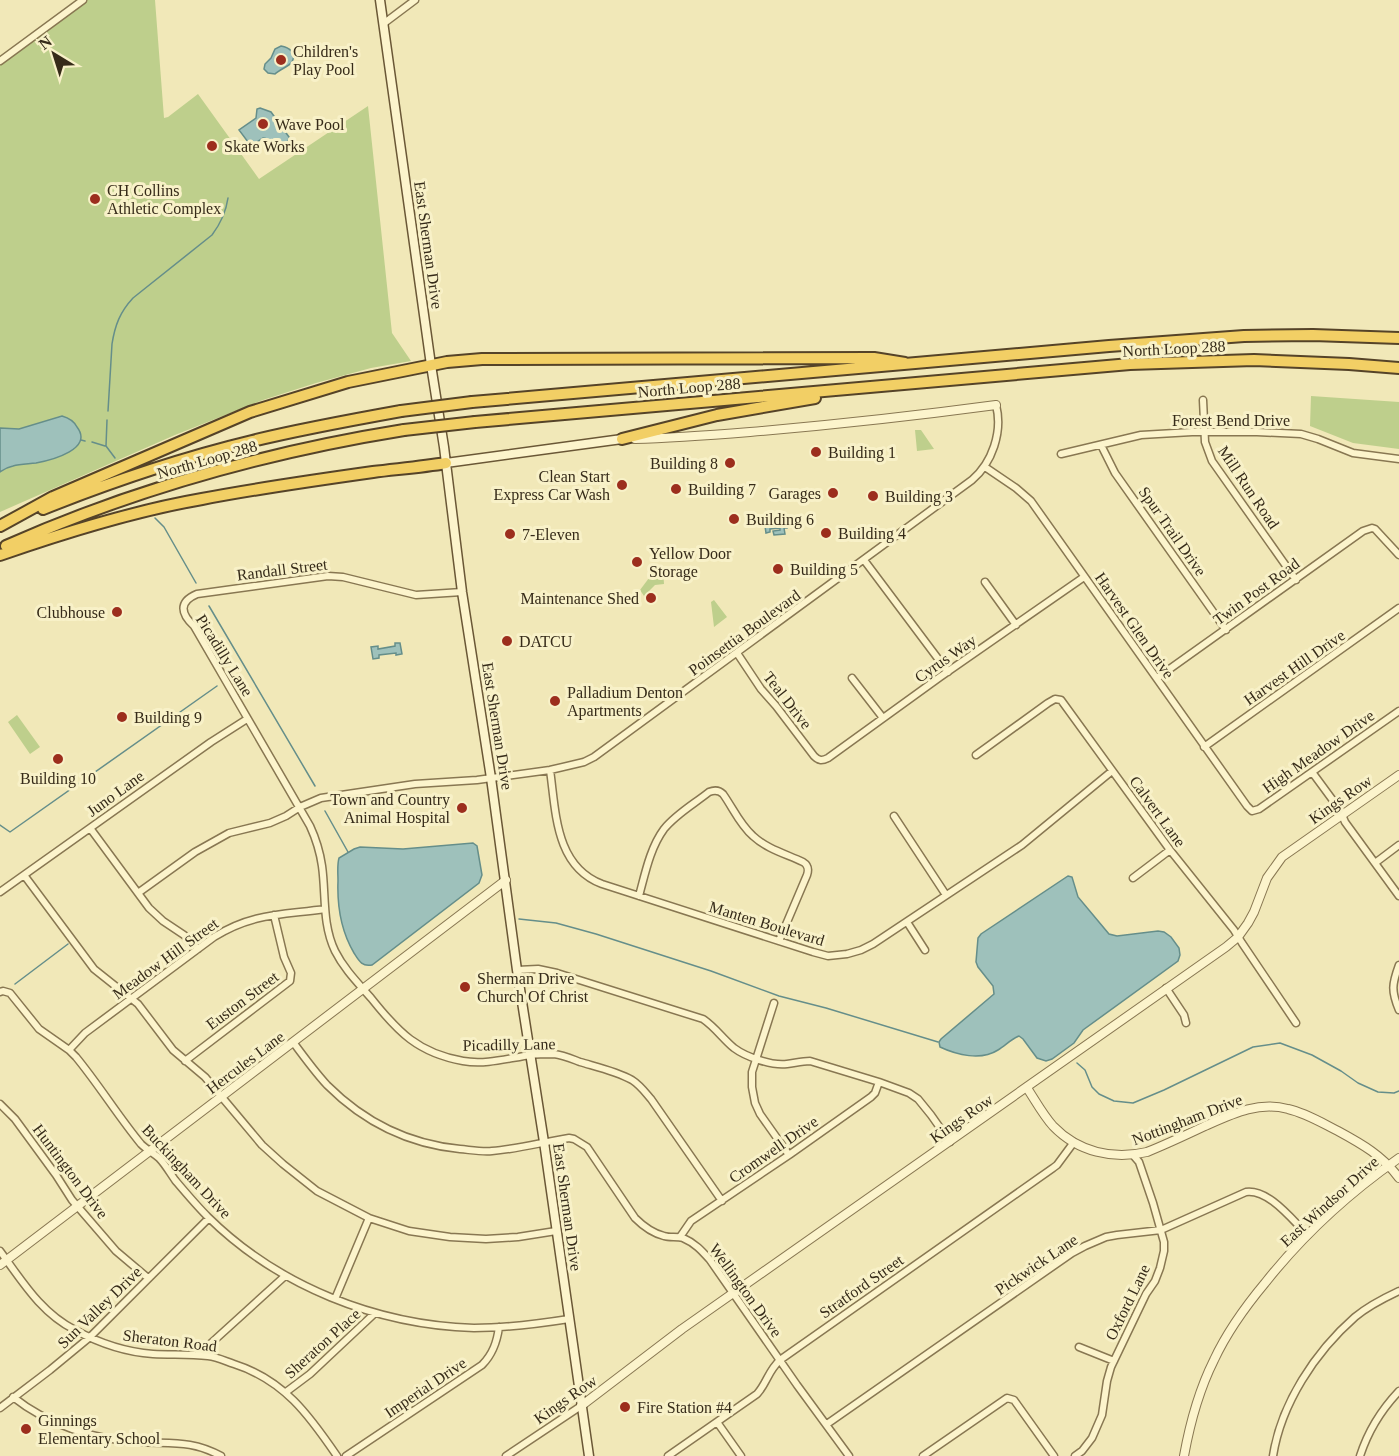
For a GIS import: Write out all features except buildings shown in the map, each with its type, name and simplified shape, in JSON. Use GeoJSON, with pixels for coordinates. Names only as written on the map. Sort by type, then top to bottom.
{"type":"FeatureCollection","features":[{"type":"Feature","properties":{"kind":"highway","name":"North Loop 288"},"geometry":{"type":"LineString","coordinates":[[0,526],[118,481],[217,450],[291,432],[401,411],[472,402],[905,363],[1244,336],[1323,335],[1399,338]]}},
{"type":"Feature","properties":{"kind":"highway"},"geometry":{"type":"LineString","coordinates":[[0,526],[52,497],[250,412],[348,382],[447,362],[482,359],[874,358],[905,363]]}},
{"type":"Feature","properties":{"kind":"highway","name":"North Loop 288"},"geometry":{"type":"LineString","coordinates":[[0,549],[103,507],[204,474],[293,451],[404,430],[1130,364],[1282,361],[1399,368]]}},
{"type":"Feature","properties":{"kind":"highway"},"geometry":{"type":"LineString","coordinates":[[622,439],[717,415],[884,386]]}},
{"type":"Feature","properties":{"kind":"highway"},"geometry":{"type":"LineString","coordinates":[[0,555],[81,528],[191,501],[259,489],[446,463]]}},
{"type":"Feature","properties":{"kind":"main road","name":"East Sherman Drive"},"geometry":{"type":"LineString","coordinates":[[380,0],[446,463],[462,592],[589,1456]]}},
{"type":"Feature","properties":{"kind":"main road"},"geometry":{"type":"LineString","coordinates":[[446,463],[622,439]]}},
{"type":"Feature","properties":{"kind":"street"},"geometry":{"type":"LineString","coordinates":[[0,61],[83,0]]}},
{"type":"Feature","properties":{"kind":"street"},"geometry":{"type":"LineString","coordinates":[[383,24],[415,0]]}},
{"type":"Feature","properties":{"kind":"street","name":"Mill Run Road"},"geometry":{"type":"LineString","coordinates":[[1203,400],[1206,448],[1215,467],[1296,580]]}},
{"type":"Feature","properties":{"kind":"street"},"geometry":{"type":"LineString","coordinates":[[622,439],[786,430],[996,405]]}},
{"type":"Feature","properties":{"kind":"street","name":"Poinsettia Boulevard"},"geometry":{"type":"LineString","coordinates":[[138,893],[195,852],[229,833],[270,823],[300,807],[329,796],[415,784],[491,778],[550,770],[584,762],[602,753],[972,480],[985,467],[995,445],[998,418],[996,405]]}},
{"type":"Feature","properties":{"kind":"street","name":"Forest Bend Drive"},"geometry":{"type":"LineString","coordinates":[[1061,454],[1141,435],[1293,432],[1309,435],[1353,453],[1399,459]]}},
{"type":"Feature","properties":{"kind":"street","name":"Spur Trail Drive"},"geometry":{"type":"LineString","coordinates":[[1101,445],[1115,473],[1226,630]]}},
{"type":"Feature","properties":{"kind":"street","name":"Harvest Glen Drive"},"geometry":{"type":"LineString","coordinates":[[985,467],[1031,501],[1204,747],[1252,811]]}},
{"type":"Feature","properties":{"kind":"street","name":"Twin Post Road"},"geometry":{"type":"LineString","coordinates":[[1157,678],[1358,535],[1372,528],[1378,531],[1399,555]]}},
{"type":"Feature","properties":{"kind":"street"},"geometry":{"type":"LineString","coordinates":[[864,560],[948,672]]}},
{"type":"Feature","properties":{"kind":"street","name":"Randall Street"},"geometry":{"type":"LineString","coordinates":[[183,608],[186,600],[197,594],[319,576],[343,577],[416,595],[462,592]]}},
{"type":"Feature","properties":{"kind":"street","name":"Cyrus Way"},"geometry":{"type":"LineString","coordinates":[[821,760],[828,758],[1084,577]]}},
{"type":"Feature","properties":{"kind":"street"},"geometry":{"type":"LineString","coordinates":[[985,582],[1016,625]]}},
{"type":"Feature","properties":{"kind":"street","name":"Picadilly Lane"},"geometry":{"type":"LineString","coordinates":[[183,608],[185,616],[194,626],[310,826],[322,865],[325,909],[335,952],[346,969],[387,1018],[411,1040],[438,1054],[464,1061],[483,1062],[556,1054],[615,1072],[631,1080],[641,1087],[651,1099],[722,1201]]}},
{"type":"Feature","properties":{"kind":"street","name":"Harvest Hill Drive"},"geometry":{"type":"LineString","coordinates":[[1204,747],[1399,608]]}},
{"type":"Feature","properties":{"kind":"street","name":"Teal Drive"},"geometry":{"type":"LineString","coordinates":[[737,653],[761,689],[814,756],[821,760]]}},
{"type":"Feature","properties":{"kind":"street"},"geometry":{"type":"LineString","coordinates":[[852,678],[883,718]]}},
{"type":"Feature","properties":{"kind":"street","name":"Calvert Lane"},"geometry":{"type":"LineString","coordinates":[[976,755],[1048,703],[1059,699],[1063,702],[1170,850],[1234,930],[1296,1023]]}},
{"type":"Feature","properties":{"kind":"street","name":"High Meadow Drive"},"geometry":{"type":"LineString","coordinates":[[1252,811],[1259,809],[1399,711]]}},
{"type":"Feature","properties":{"kind":"street","name":"Juno Lane"},"geometry":{"type":"LineString","coordinates":[[0,892],[211,742],[247,719]]}},
{"type":"Feature","properties":{"kind":"street","name":"Manten Boulevard"},"geometry":{"type":"LineString","coordinates":[[550,770],[561,839],[571,860],[594,881],[821,954],[843,955],[865,948],[1031,839],[1112,771]]}},
{"type":"Feature","properties":{"kind":"street"},"geometry":{"type":"LineString","coordinates":[[1312,772],[1399,896]]}},
{"type":"Feature","properties":{"kind":"street","name":"Kings Row"},"geometry":{"type":"LineString","coordinates":[[506,1456],[581,1406],[682,1329],[1226,947],[1238,937],[1251,918],[1265,881],[1278,861],[1399,775]]}},
{"type":"Feature","properties":{"kind":"street"},"geometry":{"type":"LineString","coordinates":[[639,896],[654,848],[663,831],[675,818],[709,792],[719,791],[753,837],[807,866],[807,875],[779,941]]}},
{"type":"Feature","properties":{"kind":"street"},"geometry":{"type":"LineString","coordinates":[[894,816],[946,895]]}},
{"type":"Feature","properties":{"kind":"street"},"geometry":{"type":"LineString","coordinates":[[90,828],[156,915],[184,935],[198,950]]}},
{"type":"Feature","properties":{"kind":"street"},"geometry":{"type":"LineString","coordinates":[[1375,863],[1399,845]]}},
{"type":"Feature","properties":{"kind":"street"},"geometry":{"type":"LineString","coordinates":[[1133,878],[1170,850]]}},
{"type":"Feature","properties":{"kind":"street"},"geometry":{"type":"LineString","coordinates":[[24,875],[94,969],[138,1004],[172,1050],[205,1077],[262,1145],[317,1191],[369,1218],[409,1231],[462,1239],[518,1237],[556,1231]]}},
{"type":"Feature","properties":{"kind":"street","name":"Hercules Lane"},"geometry":{"type":"LineString","coordinates":[[3,1262],[506,880]]}},
{"type":"Feature","properties":{"kind":"street","name":"Meadow Hill Street"},"geometry":{"type":"LineString","coordinates":[[69,1050],[85,1033],[214,937],[239,924],[261,917],[325,909]]}},
{"type":"Feature","properties":{"kind":"street","name":"Euston Street"},"geometry":{"type":"LineString","coordinates":[[185,1061],[290,981],[291,973],[284,957],[274,915]]}},
{"type":"Feature","properties":{"kind":"street"},"geometry":{"type":"LineString","coordinates":[[907,922],[925,950]]}},
{"type":"Feature","properties":{"kind":"street"},"geometry":{"type":"LineString","coordinates":[[1399,965],[1392,989],[1399,1010]]}},
{"type":"Feature","properties":{"kind":"street"},"geometry":{"type":"LineString","coordinates":[[517,970],[538,969],[557,973],[703,1019],[735,1049],[771,1063],[810,1061],[909,1093],[918,1099],[931,1114],[950,1142]]}},
{"type":"Feature","properties":{"kind":"street"},"geometry":{"type":"LineString","coordinates":[[1166,988],[1184,1015],[1186,1023]]}},
{"type":"Feature","properties":{"kind":"street","name":"Buckingham Drive"},"geometry":{"type":"LineString","coordinates":[[3,992],[8,991],[13,995],[39,1029],[69,1050],[84,1066],[143,1145],[159,1158],[209,1218],[244,1247],[285,1276],[318,1293],[396,1319],[474,1328],[527,1325],[569,1319]]}},
{"type":"Feature","properties":{"kind":"street"},"geometry":{"type":"LineString","coordinates":[[774,1004],[752,1072],[752,1087],[755,1103],[763,1119],[789,1155]]}},
{"type":"Feature","properties":{"kind":"street","name":"Wellington Drive"},"geometry":{"type":"LineString","coordinates":[[293,1042],[321,1078],[354,1109],[406,1138],[443,1148],[489,1151],[569,1138],[586,1147],[641,1224],[647,1229],[665,1236],[680,1237],[699,1247],[849,1456]]}},
{"type":"Feature","properties":{"kind":"street","name":"Cromwell Drive"},"geometry":{"type":"LineString","coordinates":[[680,1237],[691,1221],[871,1097],[879,1082]]}},
{"type":"Feature","properties":{"kind":"street","name":"Nottingham Drive"},"geometry":{"type":"LineString","coordinates":[[1027,1088],[1052,1124],[1074,1142],[1086,1149],[1109,1155],[1133,1155],[1155,1149],[1236,1112],[1265,1106],[1288,1108],[1306,1114],[1355,1140],[1389,1164],[1399,1178]]}},
{"type":"Feature","properties":{"kind":"street","name":"Huntington Drive"},"geometry":{"type":"LineString","coordinates":[[0,1104],[15,1119],[66,1191],[116,1251],[148,1278]]}},
{"type":"Feature","properties":{"kind":"street","name":"Stratford Street"},"geometry":{"type":"LineString","coordinates":[[668,1456],[757,1394],[769,1372],[780,1360],[1057,1165],[1074,1142]]}},
{"type":"Feature","properties":{"kind":"street","name":"Oxford Lane"},"geometry":{"type":"LineString","coordinates":[[1076,1456],[1092,1438],[1102,1415],[1107,1381],[1114,1361],[1160,1268],[1164,1242],[1139,1162],[1133,1155]]}},
{"type":"Feature","properties":{"kind":"street","name":"East Windsor Drive"},"geometry":{"type":"LineString","coordinates":[[1184,1456],[1186,1439],[1210,1367],[1254,1295],[1308,1235],[1353,1193],[1399,1158]]}},
{"type":"Feature","properties":{"kind":"street","name":"Pickwick Lane"},"geometry":{"type":"LineString","coordinates":[[827,1424],[1072,1253],[1106,1237],[1161,1230],[1252,1191],[1263,1194],[1290,1215],[1308,1235]]}},
{"type":"Feature","properties":{"kind":"street","name":"Sun Valley Drive"},"geometry":{"type":"LineString","coordinates":[[0,1408],[90,1338],[209,1218]]}},
{"type":"Feature","properties":{"kind":"street"},"geometry":{"type":"LineString","coordinates":[[335,1299],[369,1218]]}},
{"type":"Feature","properties":{"kind":"street","name":"Sheraton Road"},"geometry":{"type":"LineString","coordinates":[[0,1251],[3,1262],[44,1307],[59,1321],[90,1338],[126,1351],[217,1358],[241,1366],[270,1381],[286,1392],[303,1410],[337,1456]]}},
{"type":"Feature","properties":{"kind":"street"},"geometry":{"type":"LineString","coordinates":[[198,1355],[285,1276]]}},
{"type":"Feature","properties":{"kind":"street"},"geometry":{"type":"LineString","coordinates":[[1273,1456],[1288,1406],[1309,1369],[1335,1336],[1355,1317],[1399,1291]]}},
{"type":"Feature","properties":{"kind":"street","name":"Sheraton Place"},"geometry":{"type":"LineString","coordinates":[[286,1392],[310,1374],[375,1313]]}},
{"type":"Feature","properties":{"kind":"street","name":"Imperial Drive"},"geometry":{"type":"LineString","coordinates":[[346,1456],[482,1365],[489,1359],[497,1343],[499,1327]]}},
{"type":"Feature","properties":{"kind":"street"},"geometry":{"type":"LineString","coordinates":[[1079,1347],[1114,1361]]}},
{"type":"Feature","properties":{"kind":"street"},"geometry":{"type":"LineString","coordinates":[[1360,1456],[1371,1429],[1384,1407],[1399,1391]]}},
{"type":"Feature","properties":{"kind":"street"},"geometry":{"type":"LineString","coordinates":[[14,1397],[22,1404],[50,1419],[96,1436],[137,1442],[197,1445],[221,1456]]}},
{"type":"Feature","properties":{"kind":"street"},"geometry":{"type":"LineString","coordinates":[[923,1456],[1007,1398],[1014,1400],[1054,1456]]}},
{"type":"Feature","properties":{"kind":"street"},"geometry":{"type":"LineString","coordinates":[[717,1422],[741,1456]]}},
{"type":"Feature","properties":{"kind":"green space"},"geometry":{"type":"Polygon","coordinates":[[[83,0],[155,0],[164,118],[198,94],[259,179],[368,106],[392,333],[411,361],[371,368],[263,400],[175,435],[0,512],[0,61],[83,0]]]}},
{"type":"Feature","properties":{"kind":"green space"},"geometry":{"type":"Polygon","coordinates":[[[1311,396],[1399,402],[1399,449],[1353,443],[1310,426],[1311,396]]]}},
{"type":"Feature","properties":{"kind":"green space"},"geometry":{"type":"Polygon","coordinates":[[[915,430],[921,430],[934,449],[917,451],[915,430]]]}},
{"type":"Feature","properties":{"kind":"green space"},"geometry":{"type":"Polygon","coordinates":[[[658,566],[663,569],[664,584],[655,585],[644,596],[640,590],[658,566]]]}},
{"type":"Feature","properties":{"kind":"green space"},"geometry":{"type":"Polygon","coordinates":[[[714,600],[727,617],[714,627],[711,602],[714,600]]]}},
{"type":"Feature","properties":{"kind":"green space"},"geometry":{"type":"Polygon","coordinates":[[[17,715],[40,747],[30,754],[8,722],[17,715]]]}},
{"type":"Feature","properties":{"kind":"water","name":"Children's Play Pool"},"geometry":{"type":"Polygon","coordinates":[[[281,46],[292,52],[293,60],[275,74],[268,73],[264,69],[265,64],[275,49],[281,46]]]}},
{"type":"Feature","properties":{"kind":"water","name":"Wave Pool"},"geometry":{"type":"Polygon","coordinates":[[[257,109],[271,112],[289,137],[286,144],[263,138],[251,146],[239,130],[256,118],[257,109]]]}},
{"type":"Feature","properties":{"kind":"water"},"geometry":{"type":"Polygon","coordinates":[[[62,416],[73,421],[81,435],[76,447],[52,459],[11,466],[0,472],[0,428],[19,429],[62,416]]]}},
{"type":"Feature","properties":{"kind":"water"},"geometry":{"type":"Polygon","coordinates":[[[782,515],[786,518],[785,534],[774,535],[773,531],[780,530],[780,528],[770,529],[770,532],[766,533],[764,519],[782,515]]]}},
{"type":"Feature","properties":{"kind":"water"},"geometry":{"type":"Polygon","coordinates":[[[395,643],[400,643],[402,654],[379,655],[379,658],[373,659],[371,647],[378,646],[378,649],[395,646],[395,643]]]}},
{"type":"Feature","properties":{"kind":"water"},"geometry":{"type":"Polygon","coordinates":[[[473,843],[477,846],[482,875],[479,883],[372,965],[361,963],[346,936],[339,909],[339,858],[360,847],[403,849],[473,843]]]}},
{"type":"Feature","properties":{"kind":"water"},"geometry":{"type":"Polygon","coordinates":[[[1068,876],[1072,877],[1078,897],[1109,934],[1117,936],[1164,932],[1179,948],[1178,961],[1083,1030],[1074,1043],[1052,1059],[1046,1061],[1037,1058],[1019,1036],[998,1050],[977,1056],[961,1054],[940,1047],[941,1039],[994,994],[993,986],[976,962],[978,938],[1068,876]]]}},
{"type":"Feature","properties":{"kind":"waterway"},"geometry":{"type":"LineString","coordinates":[[108,411],[112,344],[121,314],[133,298],[212,235],[223,217],[228,198]]}},
{"type":"Feature","properties":{"kind":"waterway"},"geometry":{"type":"LineString","coordinates":[[107,420],[106,446],[115,458]]}},
{"type":"Feature","properties":{"kind":"waterway"},"geometry":{"type":"LineString","coordinates":[[81,440],[85,441]]}},
{"type":"Feature","properties":{"kind":"waterway"},"geometry":{"type":"LineString","coordinates":[[92,442],[105,446]]}},
{"type":"Feature","properties":{"kind":"waterway"},"geometry":{"type":"LineString","coordinates":[[155,518],[164,527],[196,583]]}},
{"type":"Feature","properties":{"kind":"waterway"},"geometry":{"type":"LineString","coordinates":[[209,606],[315,786]]}},
{"type":"Feature","properties":{"kind":"waterway"},"geometry":{"type":"LineString","coordinates":[[0,825],[10,832],[217,686]]}},
{"type":"Feature","properties":{"kind":"waterway"},"geometry":{"type":"LineString","coordinates":[[325,811],[348,852]]}},
{"type":"Feature","properties":{"kind":"waterway"},"geometry":{"type":"LineString","coordinates":[[519,919],[556,923],[596,934],[711,971],[779,996],[938,1042]]}},
{"type":"Feature","properties":{"kind":"waterway"},"geometry":{"type":"LineString","coordinates":[[15,984],[68,944]]}},
{"type":"Feature","properties":{"kind":"waterway"},"geometry":{"type":"LineString","coordinates":[[1077,1063],[1085,1070],[1092,1087],[1099,1094],[1114,1101],[1133,1103],[1253,1047],[1280,1043],[1312,1055],[1358,1083],[1378,1092],[1399,1091]]}},
{"type":"Feature","properties":{"kind":"place","name":"Children's Play Pool"},"geometry":{"type":"Point","coordinates":[281,60]}},
{"type":"Feature","properties":{"kind":"place","name":"Wave Pool"},"geometry":{"type":"Point","coordinates":[263,124]}},
{"type":"Feature","properties":{"kind":"place","name":"Skate Works"},"geometry":{"type":"Point","coordinates":[212,146]}},
{"type":"Feature","properties":{"kind":"place","name":"CH Collins Athletic Complex"},"geometry":{"type":"Point","coordinates":[95,199]}},
{"type":"Feature","properties":{"kind":"place","name":"Building 1"},"geometry":{"type":"Point","coordinates":[816,452]}},
{"type":"Feature","properties":{"kind":"place","name":"Building 8"},"geometry":{"type":"Point","coordinates":[730,463]}},
{"type":"Feature","properties":{"kind":"place","name":"Clean Start Express Car Wash"},"geometry":{"type":"Point","coordinates":[622,485]}},
{"type":"Feature","properties":{"kind":"place","name":"Building 7"},"geometry":{"type":"Point","coordinates":[676,489]}},
{"type":"Feature","properties":{"kind":"place","name":"Garages"},"geometry":{"type":"Point","coordinates":[833,493]}},
{"type":"Feature","properties":{"kind":"place","name":"Building 3"},"geometry":{"type":"Point","coordinates":[873,496]}},
{"type":"Feature","properties":{"kind":"place","name":"Building 6"},"geometry":{"type":"Point","coordinates":[734,519]}},
{"type":"Feature","properties":{"kind":"place","name":"Building 4"},"geometry":{"type":"Point","coordinates":[826,533]}},
{"type":"Feature","properties":{"kind":"place","name":"7-Eleven"},"geometry":{"type":"Point","coordinates":[510,534]}},
{"type":"Feature","properties":{"kind":"place","name":"Yellow Door Storage"},"geometry":{"type":"Point","coordinates":[637,562]}},
{"type":"Feature","properties":{"kind":"place","name":"Building 5"},"geometry":{"type":"Point","coordinates":[778,569]}},
{"type":"Feature","properties":{"kind":"place","name":"Maintenance Shed"},"geometry":{"type":"Point","coordinates":[651,598]}},
{"type":"Feature","properties":{"kind":"place","name":"Clubhouse"},"geometry":{"type":"Point","coordinates":[117,612]}},
{"type":"Feature","properties":{"kind":"place","name":"DATCU"},"geometry":{"type":"Point","coordinates":[507,641]}},
{"type":"Feature","properties":{"kind":"place","name":"Palladium Denton Apartments"},"geometry":{"type":"Point","coordinates":[555,701]}},
{"type":"Feature","properties":{"kind":"place","name":"Building 9"},"geometry":{"type":"Point","coordinates":[122,717]}},
{"type":"Feature","properties":{"kind":"place","name":"Building 10"},"geometry":{"type":"Point","coordinates":[58,759]}},
{"type":"Feature","properties":{"kind":"place","name":"Town and Country Animal Hospital"},"geometry":{"type":"Point","coordinates":[462,808]}},
{"type":"Feature","properties":{"kind":"place","name":"Sherman Drive Church Of Christ"},"geometry":{"type":"Point","coordinates":[465,987]}},
{"type":"Feature","properties":{"kind":"place","name":"Fire Station #4"},"geometry":{"type":"Point","coordinates":[625,1407]}},
{"type":"Feature","properties":{"kind":"place","name":"Ginnings Elementary School"},"geometry":{"type":"Point","coordinates":[26,1429]}}]}
